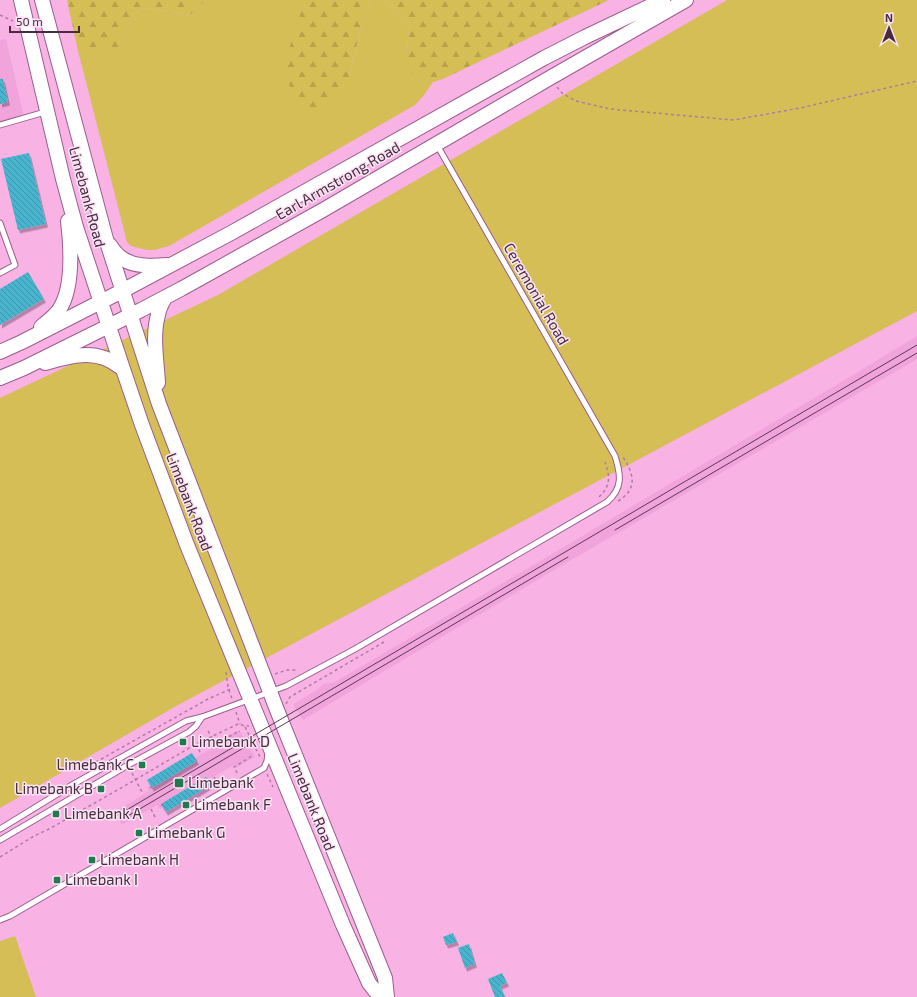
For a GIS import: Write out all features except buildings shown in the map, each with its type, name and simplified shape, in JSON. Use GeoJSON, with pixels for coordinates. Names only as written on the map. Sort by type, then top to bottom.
{"type":"FeatureCollection","features":[{"type":"Feature","properties":{"kind":"main road","name":"Limebank Road"},"geometry":{"type":"LineString","coordinates":[[21,0],[63,179],[76,227],[100,302],[150,446],[187,545],[342,925],[369,983],[380,997]]}},
{"type":"Feature","properties":{"kind":"main road","name":"Limebank Road"},"geometry":{"type":"LineString","coordinates":[[42,0],[106,240],[159,404],[296,760],[385,978],[387,997]]}},
{"type":"Feature","properties":{"kind":"main road","name":"Earl Armstrong Road"},"geometry":{"type":"LineString","coordinates":[[0,352],[122,291],[231,233],[585,36],[663,0]]}},
{"type":"Feature","properties":{"kind":"main road","name":"Earl Armstrong Road"},"geometry":{"type":"LineString","coordinates":[[0,378],[24,368],[165,298],[323,210],[686,0]]}},
{"type":"Feature","properties":{"kind":"main road"},"geometry":{"type":"LineString","coordinates":[[22,342],[52,318],[60,308],[68,289],[70,240],[63,179]]}},
{"type":"Feature","properties":{"kind":"main road"},"geometry":{"type":"LineString","coordinates":[[106,240],[117,254],[123,259],[132,263],[152,266],[173,264]]}},
{"type":"Feature","properties":{"kind":"main road"},"geometry":{"type":"LineString","coordinates":[[159,404],[155,353],[156,328],[157,316],[165,298]]}},
{"type":"Feature","properties":{"kind":"main road"},"geometry":{"type":"LineString","coordinates":[[24,368],[81,355],[89,355],[103,358],[123,369]]}},
{"type":"Feature","properties":{"kind":"lane"},"geometry":{"type":"LineString","coordinates":[[0,124],[48,111]]}},
{"type":"Feature","properties":{"kind":"lane","name":"Ceremonial Road"},"geometry":{"type":"LineString","coordinates":[[0,829],[72,785],[186,721],[202,717],[286,686],[355,649],[607,502],[613,496],[619,484],[619,469],[615,456],[437,144]]}},
{"type":"Feature","properties":{"kind":"lane"},"geometry":{"type":"LineString","coordinates":[[0,222],[15,265],[0,273]]}},
{"type":"Feature","properties":{"kind":"lane"},"geometry":{"type":"LineString","coordinates":[[0,840],[128,765],[189,732],[196,726],[202,717]]}},
{"type":"Feature","properties":{"kind":"lane"},"geometry":{"type":"LineString","coordinates":[[0,920],[10,916],[264,767],[266,765],[268,755],[267,740]]}},
{"type":"Feature","properties":{"kind":"path"},"geometry":{"type":"LineString","coordinates":[[0,15],[13,21]]}},
{"type":"Feature","properties":{"kind":"path"},"geometry":{"type":"LineString","coordinates":[[548,79],[562,93],[576,101],[610,109],[734,120],[800,108],[917,81]]}},
{"type":"Feature","properties":{"kind":"path"},"geometry":{"type":"LineString","coordinates":[[600,497],[608,485],[609,479],[609,473],[605,462]]}},
{"type":"Feature","properties":{"kind":"path"},"geometry":{"type":"LineString","coordinates":[[270,675],[287,670],[300,670]]}},
{"type":"Feature","properties":{"kind":"path"},"geometry":{"type":"LineString","coordinates":[[226,692],[234,688]]}},
{"type":"Feature","properties":{"kind":"path"},"geometry":{"type":"LineString","coordinates":[[239,720],[240,724],[248,726]]}},
{"type":"Feature","properties":{"kind":"path"},"geometry":{"type":"LineString","coordinates":[[0,857],[34,836],[136,780],[196,744],[240,724]]}},
{"type":"Feature","properties":{"kind":"path"},"geometry":{"type":"LineString","coordinates":[[244,726],[264,767]]}},
{"type":"Feature","properties":{"kind":"path"},"geometry":{"type":"LineString","coordinates":[[208,731],[216,744],[239,731],[240,732]]}},
{"type":"Feature","properties":{"kind":"path"},"geometry":{"type":"LineString","coordinates":[[192,739],[201,754]]}},
{"type":"Feature","properties":{"kind":"path"},"geometry":{"type":"LineString","coordinates":[[237,773],[234,767],[252,755]]}},
{"type":"Feature","properties":{"kind":"path"},"geometry":{"type":"LineString","coordinates":[[132,773],[143,794]]}},
{"type":"Feature","properties":{"kind":"path"},"geometry":{"type":"LineString","coordinates":[[214,777],[218,784]]}},
{"type":"Feature","properties":{"kind":"path"},"geometry":{"type":"LineString","coordinates":[[150,788],[155,785]]}},
{"type":"Feature","properties":{"kind":"path"},"geometry":{"type":"LineString","coordinates":[[161,806],[165,803]]}},
{"type":"Feature","properties":{"kind":"path"},"geometry":{"type":"LineString","coordinates":[[151,809],[156,819]]}},
{"type":"Feature","properties":{"kind":"shaded area"},"geometry":{"type":"Polygon","coordinates":[[[6,39],[24,117],[0,125],[0,40],[6,39]]]}},
{"type":"Feature","properties":{"kind":"shaded area"},"geometry":{"type":"Polygon","coordinates":[[[917,336],[917,359],[549,573],[303,720],[294,706],[294,704],[317,690],[323,684],[335,682],[917,336]]]}},
{"type":"Feature","properties":{"kind":"shaded area"},"geometry":{"type":"Polygon","coordinates":[[[239,730],[255,757],[236,768],[234,765],[208,780],[211,785],[165,812],[157,805],[122,825],[115,812],[149,791],[147,787],[150,785],[147,780],[192,753],[195,758],[221,743],[220,740],[239,730]]]}},
{"type":"Feature","properties":{"kind":"green space"},"geometry":{"type":"Polygon","coordinates":[[[67,0],[206,0],[190,15],[145,8],[134,14],[118,47],[77,47],[67,0]]]}},
{"type":"Feature","properties":{"kind":"green space"},"geometry":{"type":"Polygon","coordinates":[[[206,0],[303,0],[349,76],[362,24],[372,0],[385,0],[410,24],[406,52],[422,82],[433,82],[415,105],[169,246],[155,250],[147,250],[131,246],[127,242],[77,47],[118,47],[134,14],[145,8],[190,15],[206,0]]]}},
{"type":"Feature","properties":{"kind":"green space"},"geometry":{"type":"Polygon","coordinates":[[[303,0],[372,0],[362,24],[342,98],[314,110],[303,101],[288,84],[285,61],[304,3],[303,0]]]}},
{"type":"Feature","properties":{"kind":"green space"},"geometry":{"type":"Polygon","coordinates":[[[385,0],[609,0],[443,79],[433,82],[422,82],[408,68],[406,52],[410,24],[385,0]]]}},
{"type":"Feature","properties":{"kind":"green space"},"geometry":{"type":"Polygon","coordinates":[[[727,0],[917,0],[917,311],[178,705],[0,808],[0,398],[218,295],[727,0]]]}},
{"type":"Feature","properties":{"kind":"green space"},"geometry":{"type":"Polygon","coordinates":[[[15,936],[36,997],[0,997],[0,941],[15,936]]]}},
{"type":"Feature","properties":{"kind":"tram line"},"geometry":{"type":"LineString","coordinates":[[118,815],[917,345]]}},
{"type":"Feature","properties":{"kind":"tram line"},"geometry":{"type":"LineString","coordinates":[[615,530],[917,353]]}},
{"type":"Feature","properties":{"kind":"tram line"},"geometry":{"type":"LineString","coordinates":[[121,820],[568,557]]}},
{"type":"Feature","properties":{"kind":"place","name":"Limebank D"},"geometry":{"type":"Point","coordinates":[183,742]}},
{"type":"Feature","properties":{"kind":"place","name":"Limebank C"},"geometry":{"type":"Point","coordinates":[142,765]}},
{"type":"Feature","properties":{"kind":"place","name":"Limebank"},"geometry":{"type":"Point","coordinates":[179,783]}},
{"type":"Feature","properties":{"kind":"place","name":"Limebank B"},"geometry":{"type":"Point","coordinates":[101,789]}},
{"type":"Feature","properties":{"kind":"place","name":"Limebank F"},"geometry":{"type":"Point","coordinates":[186,805]}},
{"type":"Feature","properties":{"kind":"place","name":"Limebank A"},"geometry":{"type":"Point","coordinates":[56,814]}},
{"type":"Feature","properties":{"kind":"place","name":"Limebank G"},"geometry":{"type":"Point","coordinates":[139,833]}},
{"type":"Feature","properties":{"kind":"place","name":"Limebank H"},"geometry":{"type":"Point","coordinates":[92,860]}},
{"type":"Feature","properties":{"kind":"place","name":"Limebank I"},"geometry":{"type":"Point","coordinates":[57,880]}}]}
